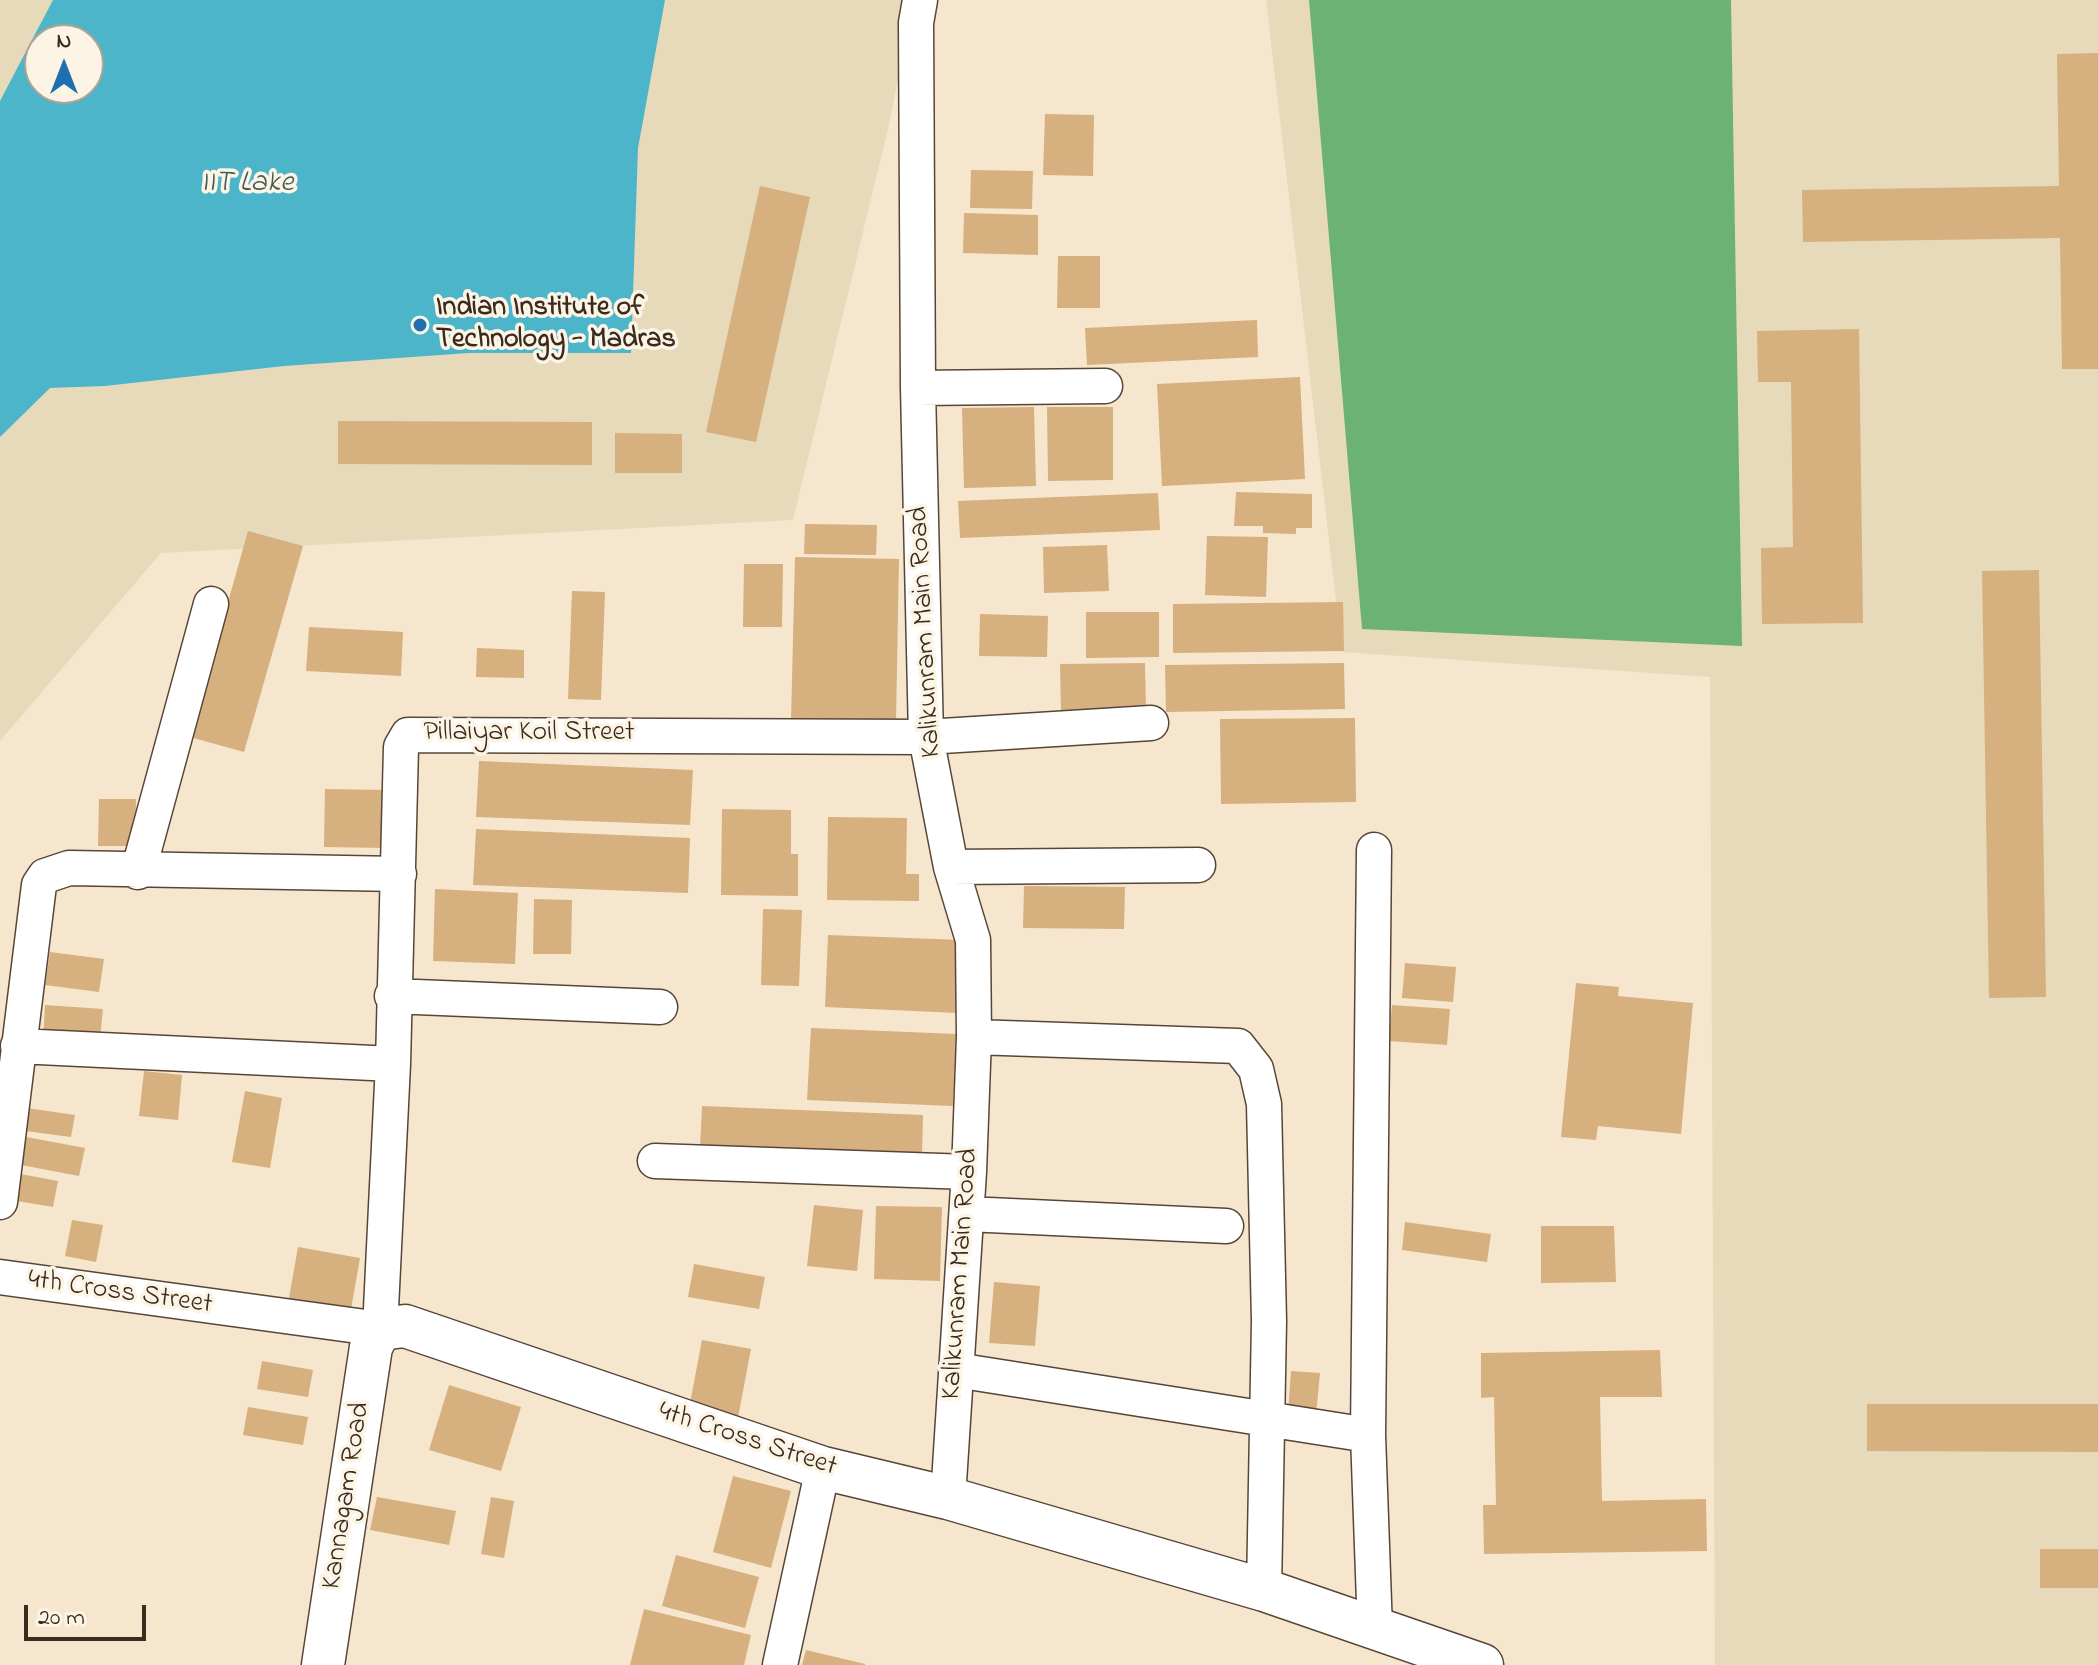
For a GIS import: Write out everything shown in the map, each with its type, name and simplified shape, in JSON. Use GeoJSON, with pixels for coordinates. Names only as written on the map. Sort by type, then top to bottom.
{"type":"FeatureCollection","features":[{"type":"Feature","properties":{"kind":"street","name":"Kalikunram Main Road"},"geometry":{"type":"LineString","coordinates":[[920,0],[916,23],[918,388],[926,737],[951,867],[973,940],[974,1037],[969,1172],[948,1498]]}},
{"type":"Feature","properties":{"kind":"street"},"geometry":{"type":"LineString","coordinates":[[918,388],[1105,386]]}},
{"type":"Feature","properties":{"kind":"street"},"geometry":{"type":"LineString","coordinates":[[138,872],[211,604]]}},
{"type":"Feature","properties":{"kind":"street","name":"Pillaiyar Koil Street"},"geometry":{"type":"LineString","coordinates":[[380,1329],[393,1064],[392,996],[399,874],[401,747],[408,735],[926,737],[1151,723]]}},
{"type":"Feature","properties":{"kind":"street"},"geometry":{"type":"LineString","coordinates":[[1374,850],[1368,1435],[1375,1630]]}},
{"type":"Feature","properties":{"kind":"street"},"geometry":{"type":"LineString","coordinates":[[951,867],[1198,865]]}},
{"type":"Feature","properties":{"kind":"street"},"geometry":{"type":"LineString","coordinates":[[0,1202],[39,885],[52,870],[399,874]]}},
{"type":"Feature","properties":{"kind":"street"},"geometry":{"type":"LineString","coordinates":[[392,996],[660,1007]]}},
{"type":"Feature","properties":{"kind":"street"},"geometry":{"type":"LineString","coordinates":[[974,1037],[1238,1046],[1256,1069],[1264,1104],[1268,1421],[1264,1590]]}},
{"type":"Feature","properties":{"kind":"street"},"geometry":{"type":"LineString","coordinates":[[18,1046],[393,1064]]}},
{"type":"Feature","properties":{"kind":"street"},"geometry":{"type":"LineString","coordinates":[[655,1161],[969,1172]]}},
{"type":"Feature","properties":{"kind":"street"},"geometry":{"type":"LineString","coordinates":[[967,1214],[1226,1226]]}},
{"type":"Feature","properties":{"kind":"street","name":"4th Cross Street"},"geometry":{"type":"LineString","coordinates":[[0,1277],[380,1329],[405,1326],[823,1468],[948,1498],[1264,1590],[1482,1665]]}},
{"type":"Feature","properties":{"kind":"street","name":"Kannagam Road"},"geometry":{"type":"LineString","coordinates":[[323,1665],[371,1347],[380,1329]]}},
{"type":"Feature","properties":{"kind":"street"},"geometry":{"type":"LineString","coordinates":[[956,1370],[1368,1435]]}},
{"type":"Feature","properties":{"kind":"street"},"geometry":{"type":"LineString","coordinates":[[780,1665],[823,1468]]}},
{"type":"Feature","properties":{"kind":"shaded area","name":"Indian Institute of Technology - Madras"},"geometry":{"type":"Polygon","coordinates":[[[0,0],[914,0],[888,129],[793,520],[161,553],[0,741],[0,0]]]}},
{"type":"Feature","properties":{"kind":"shaded area"},"geometry":{"type":"Polygon","coordinates":[[[1266,0],[2098,0],[2098,1665],[1715,1665],[1710,677],[1342,652],[1266,0]]]}},
{"type":"Feature","properties":{"kind":"green space"},"geometry":{"type":"Polygon","coordinates":[[[1309,0],[1731,0],[1742,646],[1362,629],[1309,0]]]}},
{"type":"Feature","properties":{"kind":"water","name":"IIT Lake"},"geometry":{"type":"Polygon","coordinates":[[[53,0],[665,0],[638,148],[631,353],[469,353],[284,366],[105,386],[50,388],[0,437],[0,101],[24,55],[24,104],[104,104],[104,24],[40,24],[53,0]]]}},
{"type":"Feature","properties":{"kind":"building"},"geometry":{"type":"Polygon","coordinates":[[[2098,53],[2098,369],[2062,369],[2060,238],[1803,242],[1802,190],[2059,186],[2057,54],[2098,53]]]}},
{"type":"Feature","properties":{"kind":"building"},"geometry":{"type":"Polygon","coordinates":[[[1045,114],[1094,115],[1093,176],[1043,175],[1045,114]]]}},
{"type":"Feature","properties":{"kind":"building"},"geometry":{"type":"Polygon","coordinates":[[[971,170],[1033,171],[1032,209],[970,208],[971,170]]]}},
{"type":"Feature","properties":{"kind":"building"},"geometry":{"type":"Polygon","coordinates":[[[760,186],[810,197],[756,442],[706,432],[760,186]]]}},
{"type":"Feature","properties":{"kind":"building"},"geometry":{"type":"Polygon","coordinates":[[[964,213],[1038,215],[1038,255],[963,253],[964,213]]]}},
{"type":"Feature","properties":{"kind":"building"},"geometry":{"type":"Polygon","coordinates":[[[1058,256],[1100,256],[1100,308],[1057,308],[1058,256]]]}},
{"type":"Feature","properties":{"kind":"building"},"geometry":{"type":"Polygon","coordinates":[[[1257,320],[1258,357],[1087,365],[1085,328],[1257,320]]]}},
{"type":"Feature","properties":{"kind":"building"},"geometry":{"type":"Polygon","coordinates":[[[1859,329],[1863,623],[1762,624],[1761,548],[1793,547],[1791,382],[1758,382],[1757,331],[1859,329]]]}},
{"type":"Feature","properties":{"kind":"building"},"geometry":{"type":"Polygon","coordinates":[[[1300,377],[1305,479],[1162,486],[1157,384],[1300,377]]]}},
{"type":"Feature","properties":{"kind":"building"},"geometry":{"type":"Polygon","coordinates":[[[1034,407],[1036,486],[964,488],[962,408],[1034,407]]]}},
{"type":"Feature","properties":{"kind":"building"},"geometry":{"type":"Polygon","coordinates":[[[1047,407],[1113,407],[1113,480],[1048,481],[1047,407]]]}},
{"type":"Feature","properties":{"kind":"building"},"geometry":{"type":"Polygon","coordinates":[[[338,421],[592,422],[592,465],[338,464],[338,421]]]}},
{"type":"Feature","properties":{"kind":"building"},"geometry":{"type":"Polygon","coordinates":[[[615,433],[682,434],[682,473],[615,473],[615,433]]]}},
{"type":"Feature","properties":{"kind":"building"},"geometry":{"type":"Polygon","coordinates":[[[1236,492],[1312,494],[1312,528],[1296,528],[1296,534],[1263,533],[1263,526],[1234,526],[1236,492]]]}},
{"type":"Feature","properties":{"kind":"building"},"geometry":{"type":"Polygon","coordinates":[[[1158,493],[1160,530],[960,538],[958,501],[1158,493]]]}},
{"type":"Feature","properties":{"kind":"building"},"geometry":{"type":"Polygon","coordinates":[[[805,524],[877,525],[876,555],[804,554],[805,524]]]}},
{"type":"Feature","properties":{"kind":"building"},"geometry":{"type":"Polygon","coordinates":[[[248,531],[303,546],[244,752],[190,737],[248,531]]]}},
{"type":"Feature","properties":{"kind":"building"},"geometry":{"type":"Polygon","coordinates":[[[1207,536],[1268,537],[1266,597],[1205,595],[1207,536]]]}},
{"type":"Feature","properties":{"kind":"building"},"geometry":{"type":"Polygon","coordinates":[[[1107,545],[1109,591],[1044,593],[1043,547],[1107,545]]]}},
{"type":"Feature","properties":{"kind":"building"},"geometry":{"type":"Polygon","coordinates":[[[795,557],[899,559],[896,722],[791,720],[795,557]]]}},
{"type":"Feature","properties":{"kind":"building"},"geometry":{"type":"Polygon","coordinates":[[[744,564],[783,564],[782,627],[743,627],[744,564]]]}},
{"type":"Feature","properties":{"kind":"building"},"geometry":{"type":"Polygon","coordinates":[[[2039,570],[2046,997],[1989,998],[1982,571],[2039,570]]]}},
{"type":"Feature","properties":{"kind":"building"},"geometry":{"type":"Polygon","coordinates":[[[572,591],[605,592],[601,700],[568,699],[572,591]]]}},
{"type":"Feature","properties":{"kind":"building"},"geometry":{"type":"Polygon","coordinates":[[[1343,602],[1344,651],[1173,653],[1173,604],[1343,602]]]}},
{"type":"Feature","properties":{"kind":"building"},"geometry":{"type":"Polygon","coordinates":[[[1086,612],[1159,612],[1159,657],[1086,658],[1086,612]]]}},
{"type":"Feature","properties":{"kind":"building"},"geometry":{"type":"Polygon","coordinates":[[[980,614],[1048,616],[1047,657],[979,656],[980,614]]]}},
{"type":"Feature","properties":{"kind":"building"},"geometry":{"type":"Polygon","coordinates":[[[309,627],[403,632],[401,676],[306,671],[309,627]]]}},
{"type":"Feature","properties":{"kind":"building"},"geometry":{"type":"Polygon","coordinates":[[[477,648],[524,650],[524,678],[476,677],[477,648]]]}},
{"type":"Feature","properties":{"kind":"building"},"geometry":{"type":"Polygon","coordinates":[[[1145,663],[1146,711],[1061,712],[1060,664],[1145,663]]]}},
{"type":"Feature","properties":{"kind":"building"},"geometry":{"type":"Polygon","coordinates":[[[1344,663],[1345,709],[1166,712],[1165,665],[1344,663]]]}},
{"type":"Feature","properties":{"kind":"building"},"geometry":{"type":"Polygon","coordinates":[[[1355,718],[1356,802],[1221,804],[1220,719],[1355,718]]]}},
{"type":"Feature","properties":{"kind":"building"},"geometry":{"type":"Polygon","coordinates":[[[479,761],[693,770],[690,825],[476,817],[479,761]]]}},
{"type":"Feature","properties":{"kind":"building"},"geometry":{"type":"Polygon","coordinates":[[[325,789],[388,790],[387,848],[324,847],[325,789]]]}},
{"type":"Feature","properties":{"kind":"building"},"geometry":{"type":"Polygon","coordinates":[[[99,799],[136,799],[135,846],[98,846],[99,799]]]}},
{"type":"Feature","properties":{"kind":"building"},"geometry":{"type":"Polygon","coordinates":[[[722,809],[791,810],[791,854],[798,854],[798,896],[721,895],[722,809]]]}},
{"type":"Feature","properties":{"kind":"building"},"geometry":{"type":"Polygon","coordinates":[[[828,817],[907,818],[906,874],[919,874],[919,901],[827,900],[828,817]]]}},
{"type":"Feature","properties":{"kind":"building"},"geometry":{"type":"Polygon","coordinates":[[[476,829],[690,838],[688,893],[473,885],[476,829]]]}},
{"type":"Feature","properties":{"kind":"building"},"geometry":{"type":"Polygon","coordinates":[[[1024,886],[1125,887],[1124,929],[1023,928],[1024,886]]]}},
{"type":"Feature","properties":{"kind":"building"},"geometry":{"type":"Polygon","coordinates":[[[435,889],[518,893],[515,964],[433,961],[435,889]]]}},
{"type":"Feature","properties":{"kind":"building"},"geometry":{"type":"Polygon","coordinates":[[[534,899],[572,900],[571,954],[533,954],[534,899]]]}},
{"type":"Feature","properties":{"kind":"building"},"geometry":{"type":"Polygon","coordinates":[[[763,909],[802,910],[799,986],[761,985],[763,909]]]}},
{"type":"Feature","properties":{"kind":"building"},"geometry":{"type":"Polygon","coordinates":[[[828,935],[962,940],[958,1013],[825,1007],[828,935]]]}},
{"type":"Feature","properties":{"kind":"building"},"geometry":{"type":"Polygon","coordinates":[[[50,952],[104,959],[99,992],[45,985],[50,952]]]}},
{"type":"Feature","properties":{"kind":"building"},"geometry":{"type":"Polygon","coordinates":[[[1405,963],[1456,967],[1453,1002],[1402,998],[1405,963]]]}},
{"type":"Feature","properties":{"kind":"building"},"geometry":{"type":"Polygon","coordinates":[[[1576,983],[1619,987],[1618,996],[1693,1003],[1681,1134],[1598,1126],[1596,1140],[1561,1137],[1576,983]]]}},
{"type":"Feature","properties":{"kind":"building"},"geometry":{"type":"Polygon","coordinates":[[[45,1005],[103,1009],[99,1048],[43,1043],[45,1005]]]}},
{"type":"Feature","properties":{"kind":"building"},"geometry":{"type":"Polygon","coordinates":[[[1392,1005],[1450,1009],[1447,1045],[1389,1041],[1392,1005]]]}},
{"type":"Feature","properties":{"kind":"building"},"geometry":{"type":"Polygon","coordinates":[[[811,1028],[956,1034],[953,1106],[807,1100],[811,1028]]]}},
{"type":"Feature","properties":{"kind":"building"},"geometry":{"type":"Polygon","coordinates":[[[144,1071],[182,1075],[178,1120],[139,1116],[144,1071]]]}},
{"type":"Feature","properties":{"kind":"building"},"geometry":{"type":"Polygon","coordinates":[[[245,1091],[282,1098],[270,1168],[232,1162],[245,1091]]]}},
{"type":"Feature","properties":{"kind":"building"},"geometry":{"type":"Polygon","coordinates":[[[702,1106],[923,1115],[922,1157],[700,1148],[702,1106]]]}},
{"type":"Feature","properties":{"kind":"building"},"geometry":{"type":"Polygon","coordinates":[[[27,1108],[75,1115],[71,1137],[25,1131],[27,1108]]]}},
{"type":"Feature","properties":{"kind":"building"},"geometry":{"type":"Polygon","coordinates":[[[21,1136],[85,1148],[79,1176],[16,1164],[21,1136]]]}},
{"type":"Feature","properties":{"kind":"building"},"geometry":{"type":"Polygon","coordinates":[[[10,1172],[58,1181],[53,1207],[5,1199],[10,1172]]]}},
{"type":"Feature","properties":{"kind":"building"},"geometry":{"type":"Polygon","coordinates":[[[814,1205],[863,1210],[857,1271],[807,1266],[814,1205]]]}},
{"type":"Feature","properties":{"kind":"building"},"geometry":{"type":"Polygon","coordinates":[[[876,1206],[942,1207],[940,1281],[874,1279],[876,1206]]]}},
{"type":"Feature","properties":{"kind":"building"},"geometry":{"type":"Polygon","coordinates":[[[72,1220],[103,1225],[96,1262],[65,1256],[72,1220]]]}},
{"type":"Feature","properties":{"kind":"building"},"geometry":{"type":"Polygon","coordinates":[[[1405,1222],[1491,1234],[1487,1262],[1402,1250],[1405,1222]]]}},
{"type":"Feature","properties":{"kind":"building"},"geometry":{"type":"Polygon","coordinates":[[[1541,1226],[1614,1226],[1616,1282],[1541,1283],[1541,1226]]]}},
{"type":"Feature","properties":{"kind":"building"},"geometry":{"type":"Polygon","coordinates":[[[298,1247],[360,1258],[350,1315],[288,1304],[298,1247]]]}},
{"type":"Feature","properties":{"kind":"building"},"geometry":{"type":"Polygon","coordinates":[[[694,1264],[765,1277],[759,1309],[688,1297],[694,1264]]]}},
{"type":"Feature","properties":{"kind":"building"},"geometry":{"type":"Polygon","coordinates":[[[994,1282],[1040,1286],[1035,1346],[989,1343],[994,1282]]]}},
{"type":"Feature","properties":{"kind":"building"},"geometry":{"type":"Polygon","coordinates":[[[702,1340],[751,1349],[737,1423],[688,1414],[702,1340]]]}},
{"type":"Feature","properties":{"kind":"building"},"geometry":{"type":"Polygon","coordinates":[[[1660,1350],[1662,1397],[1600,1397],[1602,1501],[1706,1499],[1707,1551],[1484,1554],[1483,1505],[1496,1505],[1494,1397],[1481,1398],[1481,1353],[1660,1350]]]}},
{"type":"Feature","properties":{"kind":"building"},"geometry":{"type":"Polygon","coordinates":[[[262,1361],[313,1370],[308,1397],[257,1389],[262,1361]]]}},
{"type":"Feature","properties":{"kind":"building"},"geometry":{"type":"Polygon","coordinates":[[[1291,1371],[1320,1373],[1316,1415],[1288,1412],[1291,1371]]]}},
{"type":"Feature","properties":{"kind":"building"},"geometry":{"type":"Polygon","coordinates":[[[449,1385],[521,1407],[501,1471],[429,1450],[449,1385]]]}},
{"type":"Feature","properties":{"kind":"building"},"geometry":{"type":"Polygon","coordinates":[[[1867,1404],[2098,1404],[2098,1452],[1867,1451],[1867,1404]]]}},
{"type":"Feature","properties":{"kind":"building"},"geometry":{"type":"Polygon","coordinates":[[[248,1407],[308,1417],[303,1445],[243,1435],[248,1407]]]}},
{"type":"Feature","properties":{"kind":"building"},"geometry":{"type":"Polygon","coordinates":[[[733,1476],[791,1491],[771,1568],[713,1552],[733,1476]]]}},
{"type":"Feature","properties":{"kind":"building"},"geometry":{"type":"Polygon","coordinates":[[[377,1497],[456,1511],[449,1545],[370,1530],[377,1497]]]}},
{"type":"Feature","properties":{"kind":"building"},"geometry":{"type":"Polygon","coordinates":[[[491,1497],[514,1501],[504,1558],[481,1554],[491,1497]]]}},
{"type":"Feature","properties":{"kind":"building"},"geometry":{"type":"Polygon","coordinates":[[[2040,1549],[2098,1549],[2098,1588],[2040,1588],[2040,1549]]]}},
{"type":"Feature","properties":{"kind":"building"},"geometry":{"type":"Polygon","coordinates":[[[676,1555],[759,1577],[745,1628],[662,1606],[676,1555]]]}},
{"type":"Feature","properties":{"kind":"building"},"geometry":{"type":"Polygon","coordinates":[[[644,1609],[751,1635],[744,1665],[630,1665],[644,1609]]]}},
{"type":"Feature","properties":{"kind":"building"},"geometry":{"type":"Polygon","coordinates":[[[806,1650],[865,1664],[865,1665],[802,1665],[806,1650]]]}},
{"type":"Feature","properties":{"kind":"place","name":"Indian Institute of Technology - Madras"},"geometry":{"type":"Point","coordinates":[420,325]}}]}
